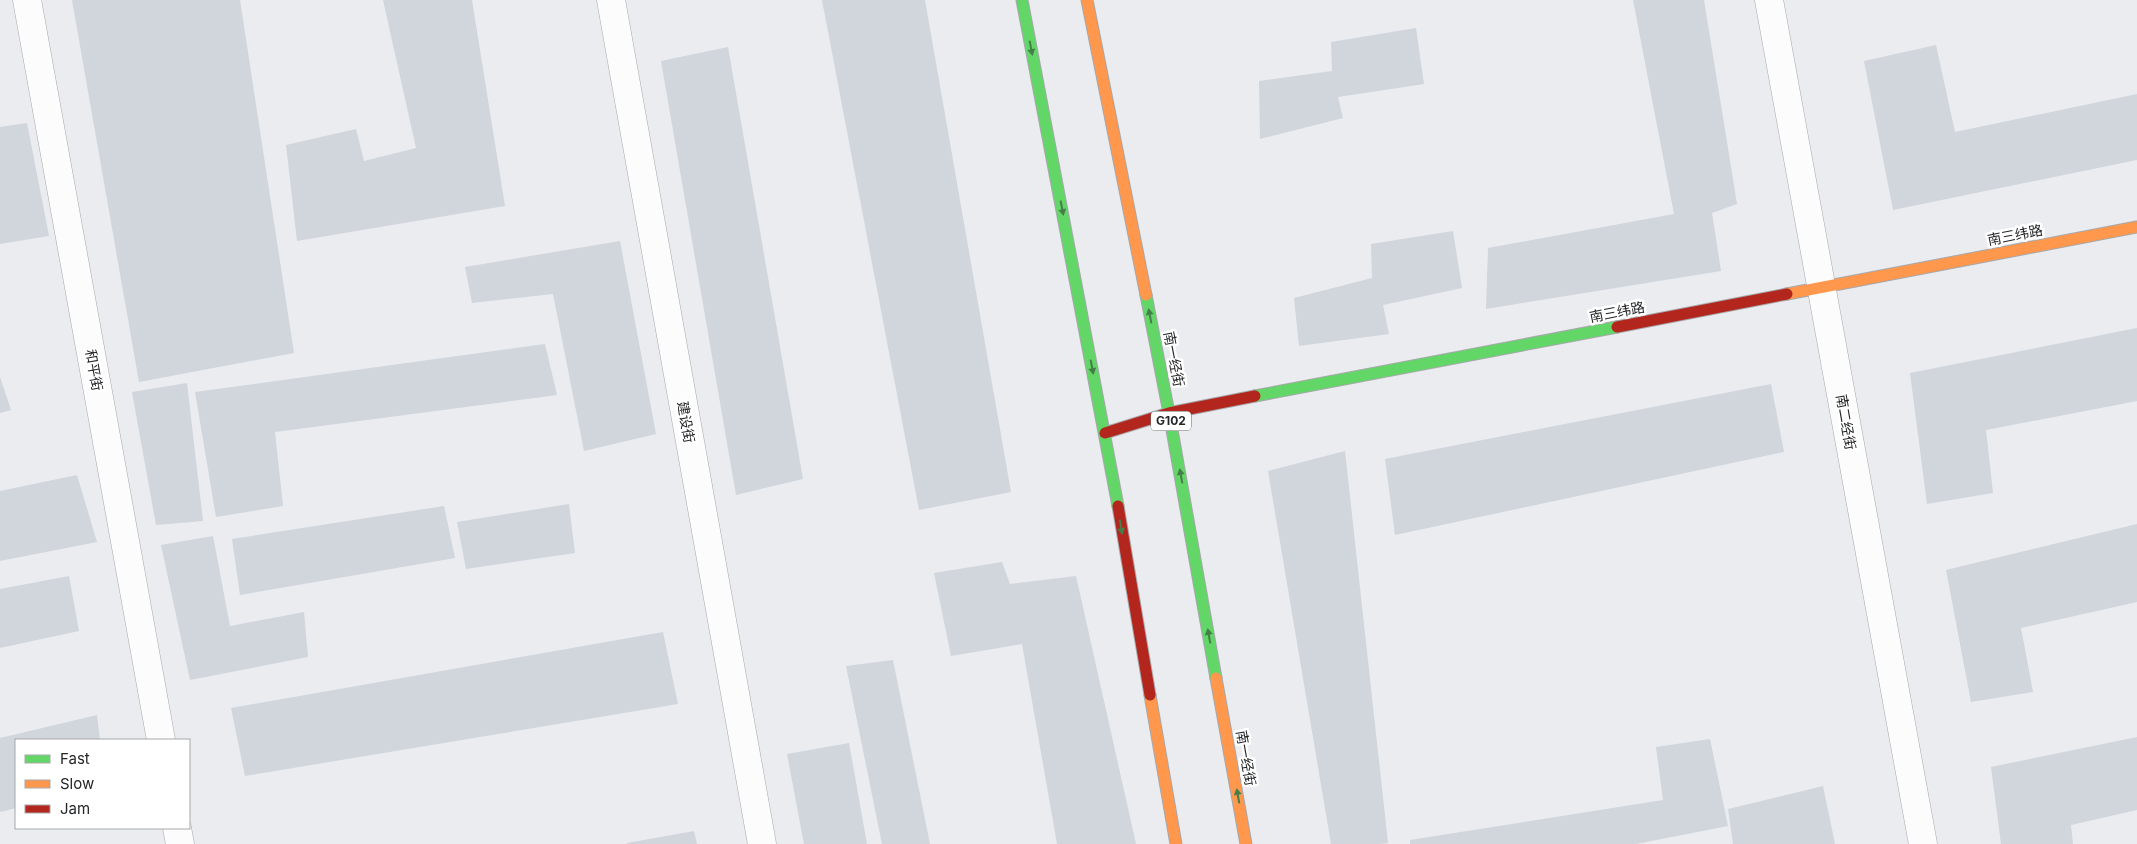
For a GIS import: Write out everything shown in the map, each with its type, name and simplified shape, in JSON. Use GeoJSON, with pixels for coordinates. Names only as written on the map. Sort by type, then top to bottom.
{"type":"FeatureCollection","features":[{"type":"Feature","properties":{"kind":"main road"},"geometry":{"type":"LineString","coordinates":[[1022,0],[1105,433],[1176,844]]}},
{"type":"Feature","properties":{"kind":"main road","name":"南一经街"},"geometry":{"type":"LineString","coordinates":[[1087,0],[1169,413],[1246,844]]}},
{"type":"Feature","properties":{"kind":"main road","name":"南三纬路"},"geometry":{"type":"LineString","coordinates":[[1105,433],[1169,413],[2137,227]]}},
{"type":"Feature","properties":{"kind":"street","name":"和平街"},"geometry":{"type":"LineString","coordinates":[[27,0],[161,739]]}},
{"type":"Feature","properties":{"kind":"street","name":"建设街"},"geometry":{"type":"LineString","coordinates":[[611,0],[762,844]]}},
{"type":"Feature","properties":{"kind":"street","name":"南二经街"},"geometry":{"type":"LineString","coordinates":[[1769,0],[1923,844]]}},
{"type":"Feature","properties":{"kind":"street"},"geometry":{"type":"LineString","coordinates":[[177,829],[180,844]]}},
{"type":"Feature","properties":{"kind":"building"},"geometry":{"type":"Polygon","coordinates":[[[72,0],[240,0],[294,353],[139,382],[72,0]]]}},
{"type":"Feature","properties":{"kind":"building"},"geometry":{"type":"Polygon","coordinates":[[[383,0],[472,0],[505,206],[297,241],[286,145],[356,129],[364,161],[416,148],[383,0]]]}},
{"type":"Feature","properties":{"kind":"building"},"geometry":{"type":"Polygon","coordinates":[[[822,0],[925,0],[1011,492],[919,510],[822,0]]]}},
{"type":"Feature","properties":{"kind":"building"},"geometry":{"type":"Polygon","coordinates":[[[1633,0],[1704,0],[1737,204],[1712,213],[1721,271],[1486,309],[1488,248],[1674,214],[1633,0]]]}},
{"type":"Feature","properties":{"kind":"building"},"geometry":{"type":"Polygon","coordinates":[[[1416,28],[1424,84],[1338,97],[1343,118],[1260,139],[1259,81],[1332,71],[1331,42],[1416,28]]]}},
{"type":"Feature","properties":{"kind":"building"},"geometry":{"type":"Polygon","coordinates":[[[1936,45],[1955,132],[2137,94],[2137,160],[1893,210],[1864,61],[1936,45]]]}},
{"type":"Feature","properties":{"kind":"building"},"geometry":{"type":"Polygon","coordinates":[[[728,47],[803,479],[736,495],[661,61],[728,47]]]}},
{"type":"Feature","properties":{"kind":"building"},"geometry":{"type":"Polygon","coordinates":[[[27,123],[49,236],[0,244],[0,127],[27,123]]]}},
{"type":"Feature","properties":{"kind":"building"},"geometry":{"type":"Polygon","coordinates":[[[1453,231],[1462,288],[1383,305],[1389,334],[1299,346],[1294,298],[1372,278],[1371,244],[1453,231]]]}},
{"type":"Feature","properties":{"kind":"building"},"geometry":{"type":"Polygon","coordinates":[[[620,241],[656,434],[584,451],[553,294],[472,303],[465,267],[620,241]]]}},
{"type":"Feature","properties":{"kind":"building"},"geometry":{"type":"Polygon","coordinates":[[[2137,328],[2137,401],[1986,430],[1993,493],[1927,504],[1910,373],[2137,328]]]}},
{"type":"Feature","properties":{"kind":"building"},"geometry":{"type":"Polygon","coordinates":[[[545,344],[557,395],[275,432],[283,506],[216,517],[195,392],[545,344]]]}},
{"type":"Feature","properties":{"kind":"building"},"geometry":{"type":"Polygon","coordinates":[[[0,377],[11,410],[0,413],[0,377]]]}},
{"type":"Feature","properties":{"kind":"building"},"geometry":{"type":"Polygon","coordinates":[[[187,383],[203,521],[156,525],[132,392],[187,383]]]}},
{"type":"Feature","properties":{"kind":"building"},"geometry":{"type":"Polygon","coordinates":[[[1771,384],[1784,452],[1395,535],[1385,459],[1771,384]]]}},
{"type":"Feature","properties":{"kind":"building"},"geometry":{"type":"Polygon","coordinates":[[[1345,451],[1388,843],[1380,844],[1331,844],[1268,471],[1345,451]]]}},
{"type":"Feature","properties":{"kind":"building"},"geometry":{"type":"Polygon","coordinates":[[[77,475],[97,542],[0,561],[0,491],[77,475]]]}},
{"type":"Feature","properties":{"kind":"building"},"geometry":{"type":"Polygon","coordinates":[[[569,504],[575,553],[466,569],[457,522],[569,504]]]}},
{"type":"Feature","properties":{"kind":"building"},"geometry":{"type":"Polygon","coordinates":[[[444,506],[455,558],[240,595],[232,539],[444,506]]]}},
{"type":"Feature","properties":{"kind":"building"},"geometry":{"type":"Polygon","coordinates":[[[2137,524],[2137,602],[2021,628],[2033,692],[1971,702],[1946,570],[2137,524]]]}},
{"type":"Feature","properties":{"kind":"building"},"geometry":{"type":"Polygon","coordinates":[[[213,536],[230,626],[304,612],[308,657],[190,680],[161,545],[213,536]]]}},
{"type":"Feature","properties":{"kind":"building"},"geometry":{"type":"Polygon","coordinates":[[[1002,562],[1010,584],[1076,576],[1136,844],[1057,844],[1022,644],[951,656],[934,573],[1002,562]]]}},
{"type":"Feature","properties":{"kind":"building"},"geometry":{"type":"Polygon","coordinates":[[[69,576],[79,631],[0,648],[0,589],[69,576]]]}},
{"type":"Feature","properties":{"kind":"building"},"geometry":{"type":"Polygon","coordinates":[[[663,632],[678,704],[245,776],[231,708],[663,632]]]}},
{"type":"Feature","properties":{"kind":"building"},"geometry":{"type":"Polygon","coordinates":[[[893,660],[930,844],[882,844],[846,666],[893,660]]]}},
{"type":"Feature","properties":{"kind":"building"},"geometry":{"type":"Polygon","coordinates":[[[97,715],[100,739],[15,739],[15,808],[0,812],[0,738],[97,715]]]}},
{"type":"Feature","properties":{"kind":"building"},"geometry":{"type":"Polygon","coordinates":[[[2137,737],[2137,810],[2071,825],[2073,844],[2001,844],[1991,767],[2137,737]]]}},
{"type":"Feature","properties":{"kind":"building"},"geometry":{"type":"Polygon","coordinates":[[[1710,739],[1728,826],[1636,844],[1410,844],[1410,840],[1663,800],[1656,747],[1710,739]]]}},
{"type":"Feature","properties":{"kind":"building"},"geometry":{"type":"Polygon","coordinates":[[[849,743],[867,844],[804,844],[787,754],[849,743]]]}},
{"type":"Feature","properties":{"kind":"building"},"geometry":{"type":"Polygon","coordinates":[[[1823,786],[1835,844],[1733,844],[1728,809],[1823,786]]]}},
{"type":"Feature","properties":{"kind":"building"},"geometry":{"type":"Polygon","coordinates":[[[694,831],[697,844],[627,844],[627,843],[694,831]]]}},
{"type":"Feature","properties":{"kind":"traffic: fast"},"geometry":{"type":"LineString","coordinates":[[1022,0],[1118,506]]}},
{"type":"Feature","properties":{"kind":"traffic: fast"},"geometry":{"type":"LineString","coordinates":[[1146,295],[1216,678]]}},
{"type":"Feature","properties":{"kind":"traffic: fast"},"geometry":{"type":"LineString","coordinates":[[1255,396],[1617,327]]}},
{"type":"Feature","properties":{"kind":"traffic: slow"},"geometry":{"type":"LineString","coordinates":[[1087,0],[1146,295]]}},
{"type":"Feature","properties":{"kind":"traffic: slow"},"geometry":{"type":"LineString","coordinates":[[1787,294],[2137,227]]}},
{"type":"Feature","properties":{"kind":"traffic: slow"},"geometry":{"type":"LineString","coordinates":[[1216,678],[1246,844]]}},
{"type":"Feature","properties":{"kind":"traffic: slow"},"geometry":{"type":"LineString","coordinates":[[1150,695],[1176,844]]}},
{"type":"Feature","properties":{"kind":"traffic: jam"},"geometry":{"type":"LineString","coordinates":[[1617,327],[1787,294]]}},
{"type":"Feature","properties":{"kind":"traffic: jam"},"geometry":{"type":"LineString","coordinates":[[1105,433],[1169,413],[1255,396]]}},
{"type":"Feature","properties":{"kind":"traffic: jam"},"geometry":{"type":"LineString","coordinates":[[1118,506],[1150,695]]}}]}
